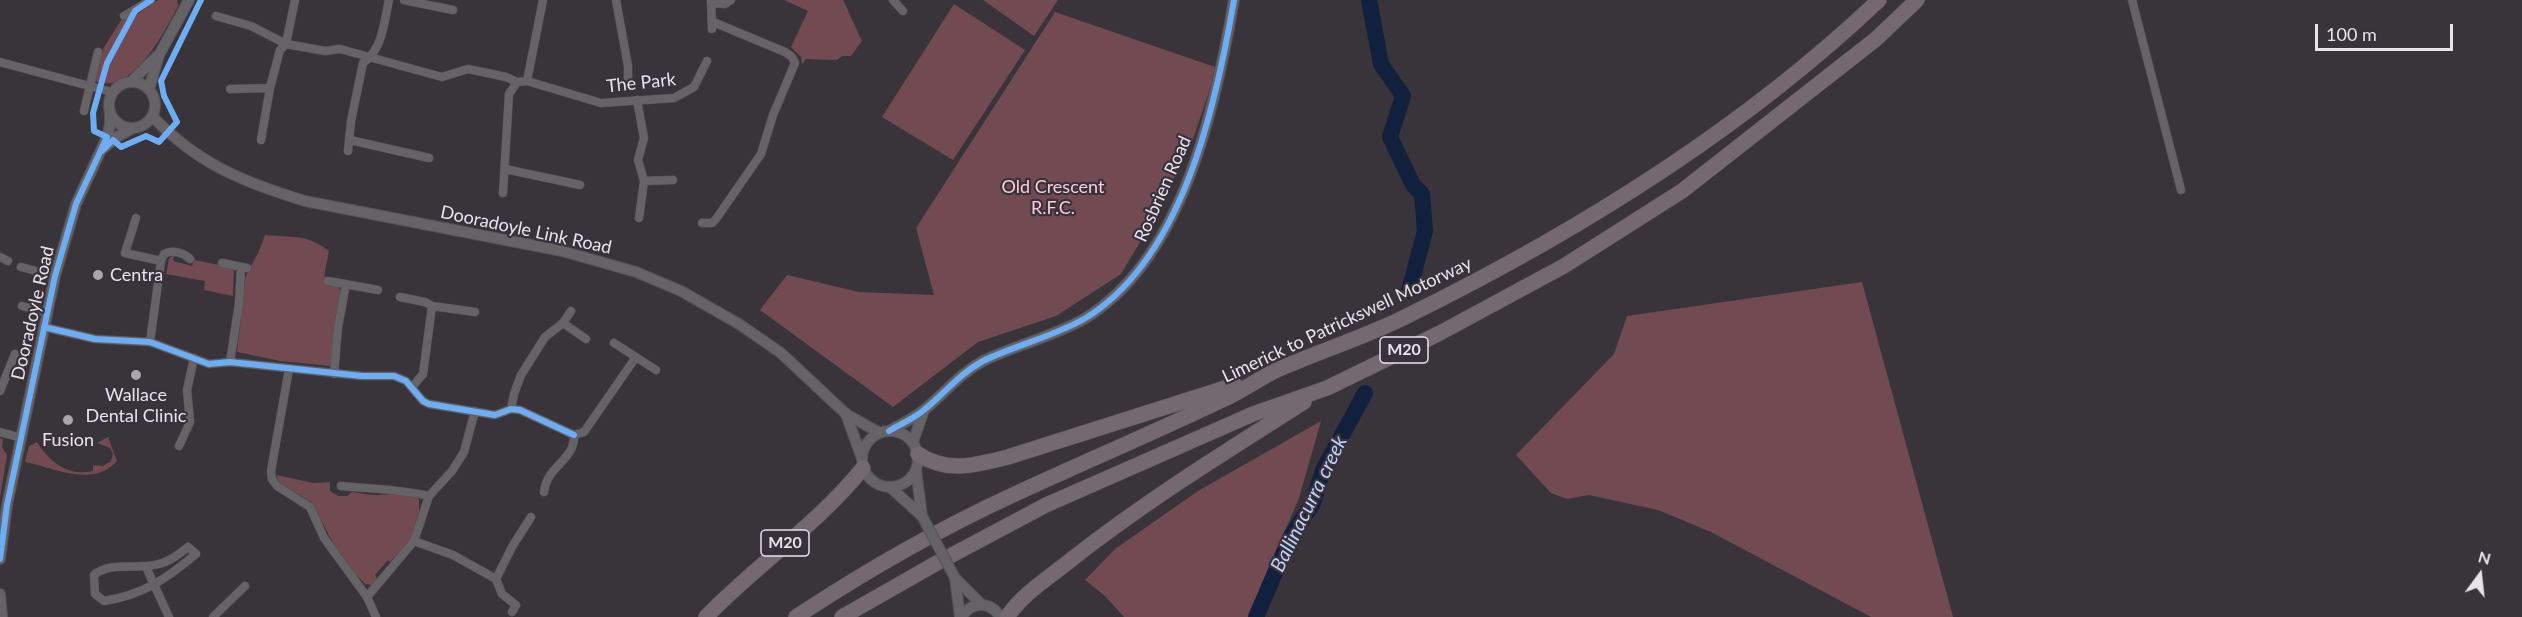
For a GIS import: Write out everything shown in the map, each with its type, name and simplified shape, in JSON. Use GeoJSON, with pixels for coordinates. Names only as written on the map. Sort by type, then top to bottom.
{"type":"FeatureCollection","features":[{"type":"Feature","properties":{"kind":"highway","name":"Limerick to Patrickswell Motorway"},"geometry":{"type":"LineString","coordinates":[[796,617],[891,560],[1012,495],[1225,399],[1275,371],[1401,319],[1504,267],[1624,194],[1740,115],[1781,84],[1879,0]]}},
{"type":"Feature","properties":{"kind":"highway","name":"M20"},"geometry":{"type":"LineString","coordinates":[[1007,617],[1024,596],[1168,488],[1327,388],[1438,334],[1564,266],[1682,191],[1876,39],[1917,0]]}},
{"type":"Feature","properties":{"kind":"highway","name":"M20"},"geometry":{"type":"LineString","coordinates":[[916,455],[939,465],[971,466],[1092,431],[1275,371]]}},
{"type":"Feature","properties":{"kind":"highway","name":"M20"},"geometry":{"type":"LineString","coordinates":[[842,617],[935,564],[1047,505],[1254,414],[1327,388]]}},
{"type":"Feature","properties":{"kind":"highway","name":"M20"},"geometry":{"type":"LineString","coordinates":[[706,617],[733,589],[845,491],[862,463]]}},
{"type":"Feature","properties":{"kind":"main road"},"geometry":{"type":"LineString","coordinates":[[102,151],[117,137],[143,124],[156,104],[150,88],[159,55],[189,0]]}},
{"type":"Feature","properties":{"kind":"main road","name":"Rosbrien Road"},"geometry":{"type":"LineString","coordinates":[[884,432],[925,410],[954,381],[983,362],[1084,319],[1122,288],[1152,253],[1176,205],[1210,117],[1234,0]]}},
{"type":"Feature","properties":{"kind":"main road"},"geometry":{"type":"LineString","coordinates":[[132,81],[159,55]]}},
{"type":"Feature","properties":{"kind":"main road"},"geometry":{"type":"LineString","coordinates":[[102,151],[110,124],[109,104],[112,92],[122,83],[132,81],[150,88]]}},
{"type":"Feature","properties":{"kind":"main road"},"geometry":{"type":"LineString","coordinates":[[110,112],[120,125],[143,124]]}},
{"type":"Feature","properties":{"kind":"main road","name":"Dooradoyle Link Road"},"geometry":{"type":"LineString","coordinates":[[143,124],[171,136],[205,162],[305,201],[562,251],[636,272],[681,291],[739,324],[782,353],[846,414],[884,432]]}},
{"type":"Feature","properties":{"kind":"main road","name":"Dooradoyle Road"},"geometry":{"type":"LineString","coordinates":[[0,559],[7,505],[55,276],[76,204],[102,151]]}},
{"type":"Feature","properties":{"kind":"main road","name":"Rosbrien Road"},"geometry":{"type":"LineString","coordinates":[[916,455],[925,410]]}},
{"type":"Feature","properties":{"kind":"main road","name":"Dooradoyle Link Road"},"geometry":{"type":"LineString","coordinates":[[846,414],[862,463]]}},
{"type":"Feature","properties":{"kind":"main road"},"geometry":{"type":"LineString","coordinates":[[922,516],[916,455],[906,436],[884,432],[867,443],[862,463],[874,483],[891,488],[922,516],[955,578],[982,605],[994,609],[1000,617]]}},
{"type":"Feature","properties":{"kind":"main road"},"geometry":{"type":"LineString","coordinates":[[891,488],[907,482],[916,455]]}},
{"type":"Feature","properties":{"kind":"main road"},"geometry":{"type":"LineString","coordinates":[[955,578],[961,617]]}},
{"type":"Feature","properties":{"kind":"main road"},"geometry":{"type":"LineString","coordinates":[[0,594],[2,617]]}},
{"type":"Feature","properties":{"kind":"main road"},"geometry":{"type":"LineString","coordinates":[[961,617],[969,608],[982,605]]}},
{"type":"Feature","properties":{"kind":"street"},"geometry":{"type":"LineString","coordinates":[[124,15],[151,0]]}},
{"type":"Feature","properties":{"kind":"street"},"geometry":{"type":"LineString","coordinates":[[261,140],[270,88],[280,51],[286,44],[295,0]]}},
{"type":"Feature","properties":{"kind":"street"},"geometry":{"type":"LineString","coordinates":[[348,151],[351,121],[363,63],[370,58],[379,45],[389,0]]}},
{"type":"Feature","properties":{"kind":"street"},"geometry":{"type":"LineString","coordinates":[[404,0],[453,10]]}},
{"type":"Feature","properties":{"kind":"street"},"geometry":{"type":"LineString","coordinates":[[216,16],[251,26],[286,44],[325,51],[340,49],[442,77],[468,69],[506,77],[517,82],[527,81],[543,0]]}},
{"type":"Feature","properties":{"kind":"street"},"geometry":{"type":"LineString","coordinates":[[616,0],[628,83]]}},
{"type":"Feature","properties":{"kind":"street"},"geometry":{"type":"LineString","coordinates":[[702,223],[712,223],[716,219],[761,154],[773,115],[795,63],[792,57],[785,52],[712,25],[712,2],[726,4],[731,0]]}},
{"type":"Feature","properties":{"kind":"street"},"geometry":{"type":"LineString","coordinates":[[893,0],[903,11]]}},
{"type":"Feature","properties":{"kind":"street"},"geometry":{"type":"LineString","coordinates":[[2132,0],[2181,190]]}},
{"type":"Feature","properties":{"kind":"street"},"geometry":{"type":"LineString","coordinates":[[84,111],[99,52]]}},
{"type":"Feature","properties":{"kind":"street","name":"The Park"},"geometry":{"type":"LineString","coordinates":[[527,81],[601,103],[674,98],[694,87],[707,61]]}},
{"type":"Feature","properties":{"kind":"street"},"geometry":{"type":"LineString","coordinates":[[0,62],[112,92]]}},
{"type":"Feature","properties":{"kind":"street"},"geometry":{"type":"LineString","coordinates":[[503,194],[509,94],[517,82]]}},
{"type":"Feature","properties":{"kind":"street"},"geometry":{"type":"LineString","coordinates":[[230,89],[270,88]]}},
{"type":"Feature","properties":{"kind":"street"},"geometry":{"type":"LineString","coordinates":[[637,100],[644,138],[638,160],[644,181],[639,218]]}},
{"type":"Feature","properties":{"kind":"street"},"geometry":{"type":"LineString","coordinates":[[350,140],[429,158]]}},
{"type":"Feature","properties":{"kind":"street"},"geometry":{"type":"LineString","coordinates":[[505,169],[580,185]]}},
{"type":"Feature","properties":{"kind":"street"},"geometry":{"type":"LineString","coordinates":[[644,181],[674,180]]}},
{"type":"Feature","properties":{"kind":"street"},"geometry":{"type":"LineString","coordinates":[[136,218],[125,253],[161,261]]}},
{"type":"Feature","properties":{"kind":"street"},"geometry":{"type":"LineString","coordinates":[[150,342],[161,261],[164,254],[171,251],[186,255],[190,259]]}},
{"type":"Feature","properties":{"kind":"street"},"geometry":{"type":"LineString","coordinates":[[222,263],[244,267],[230,362]]}},
{"type":"Feature","properties":{"kind":"street"},"geometry":{"type":"LineString","coordinates":[[21,267],[55,276]]}},
{"type":"Feature","properties":{"kind":"street"},"geometry":{"type":"LineString","coordinates":[[328,281],[378,290]]}},
{"type":"Feature","properties":{"kind":"street"},"geometry":{"type":"LineString","coordinates":[[334,374],[338,327],[346,284]]}},
{"type":"Feature","properties":{"kind":"street"},"geometry":{"type":"LineString","coordinates":[[400,297],[425,302],[432,306],[475,312]]}},
{"type":"Feature","properties":{"kind":"street"},"geometry":{"type":"LineString","coordinates":[[22,306],[48,313]]}},
{"type":"Feature","properties":{"kind":"street"},"geometry":{"type":"LineString","coordinates":[[412,387],[423,374],[432,306]]}},
{"type":"Feature","properties":{"kind":"street"},"geometry":{"type":"LineString","coordinates":[[511,409],[514,394],[527,365],[545,337],[563,323],[571,311]]}},
{"type":"Feature","properties":{"kind":"street"},"geometry":{"type":"LineString","coordinates":[[563,323],[586,339]]}},
{"type":"Feature","properties":{"kind":"street"},"geometry":{"type":"LineString","coordinates":[[44,327],[95,339],[150,342],[212,364],[230,362],[334,374],[394,376],[406,381],[423,401],[429,404],[499,414],[511,409],[534,415],[574,435],[584,432],[636,357]]}},
{"type":"Feature","properties":{"kind":"street"},"geometry":{"type":"LineString","coordinates":[[614,343],[656,370]]}},
{"type":"Feature","properties":{"kind":"street"},"geometry":{"type":"LineString","coordinates":[[0,391],[15,354]]}},
{"type":"Feature","properties":{"kind":"street"},"geometry":{"type":"LineString","coordinates":[[179,446],[190,422],[187,390],[194,358]]}},
{"type":"Feature","properties":{"kind":"street"},"geometry":{"type":"LineString","coordinates":[[289,369],[271,471],[272,479],[277,486],[310,507],[324,538],[367,597],[376,617]]}},
{"type":"Feature","properties":{"kind":"street"},"geometry":{"type":"LineString","coordinates":[[367,597],[414,541],[429,496],[452,471],[464,452],[475,411]]}},
{"type":"Feature","properties":{"kind":"street"},"geometry":{"type":"LineString","coordinates":[[0,432],[21,438]]}},
{"type":"Feature","properties":{"kind":"street"},"geometry":{"type":"LineString","coordinates":[[544,492],[548,475],[573,450],[574,435]]}},
{"type":"Feature","properties":{"kind":"street"},"geometry":{"type":"LineString","coordinates":[[341,486],[375,490],[397,489],[429,496]]}},
{"type":"Feature","properties":{"kind":"street"},"geometry":{"type":"LineString","coordinates":[[496,579],[531,517]]}},
{"type":"Feature","properties":{"kind":"street"},"geometry":{"type":"LineString","coordinates":[[414,541],[450,554],[496,579],[502,594],[516,606],[512,612]]}},
{"type":"Feature","properties":{"kind":"street"},"geometry":{"type":"LineString","coordinates":[[188,547],[196,554],[169,577],[154,584],[129,597],[104,601],[98,599],[95,594],[94,576],[102,568],[146,567],[171,560],[188,547]]}},
{"type":"Feature","properties":{"kind":"street"},"geometry":{"type":"LineString","coordinates":[[146,567],[169,617]]}},
{"type":"Feature","properties":{"kind":"street"},"geometry":{"type":"LineString","coordinates":[[213,617],[246,586]]}},
{"type":"Feature","properties":{"kind":"green space"},"geometry":{"type":"Polygon","coordinates":[[[158,0],[177,0],[178,6],[146,59],[122,80],[109,83],[95,81],[103,49],[123,17],[139,13],[158,0]]]}},
{"type":"Feature","properties":{"kind":"green space"},"geometry":{"type":"Polygon","coordinates":[[[784,0],[843,0],[862,41],[851,56],[842,56],[837,60],[806,59],[802,64],[801,57],[791,47],[808,11],[784,0]]]}},
{"type":"Feature","properties":{"kind":"green space"},"geometry":{"type":"Polygon","coordinates":[[[983,0],[1058,0],[1034,36],[983,0]]]}},
{"type":"Feature","properties":{"kind":"green space"},"geometry":{"type":"Polygon","coordinates":[[[954,4],[1025,50],[953,160],[882,117],[954,4]]]}},
{"type":"Feature","properties":{"kind":"green space","name":"Old Crescent R.F.C."},"geometry":{"type":"Polygon","coordinates":[[[1055,12],[1215,67],[1212,83],[1193,139],[1155,217],[1121,274],[1056,316],[978,342],[893,407],[760,310],[787,275],[859,292],[934,295],[916,228],[1055,12]]]}},
{"type":"Feature","properties":{"kind":"green space"},"geometry":{"type":"Polygon","coordinates":[[[265,235],[306,239],[329,251],[324,276],[327,277],[326,284],[338,287],[341,291],[334,325],[331,366],[280,361],[237,352],[245,278],[265,235]]]}},
{"type":"Feature","properties":{"kind":"green space"},"geometry":{"type":"Polygon","coordinates":[[[174,254],[173,261],[192,266],[194,260],[234,268],[233,296],[204,290],[205,281],[166,274],[169,259],[174,254]]]}},
{"type":"Feature","properties":{"kind":"green space"},"geometry":{"type":"Polygon","coordinates":[[[1862,282],[1953,617],[1871,617],[1711,532],[1658,510],[1589,495],[1567,499],[1551,493],[1516,455],[1614,354],[1627,316],[1862,282]]]}},
{"type":"Feature","properties":{"kind":"green space"},"geometry":{"type":"Polygon","coordinates":[[[1321,421],[1299,498],[1248,617],[1124,617],[1105,596],[1085,580],[1115,549],[1198,491],[1321,421]]]}},
{"type":"Feature","properties":{"kind":"green space"},"geometry":{"type":"Polygon","coordinates":[[[108,437],[117,461],[97,473],[73,474],[25,462],[29,446],[37,442],[47,456],[60,466],[76,472],[93,471],[93,465],[103,466],[111,461],[113,454],[110,448],[97,443],[108,437]]]}},
{"type":"Feature","properties":{"kind":"green space"},"geometry":{"type":"Polygon","coordinates":[[[0,438],[3,439],[2,447],[7,455],[0,498],[0,438]]]}},
{"type":"Feature","properties":{"kind":"green space"},"geometry":{"type":"Polygon","coordinates":[[[276,475],[313,483],[330,482],[330,491],[338,496],[347,496],[352,492],[374,495],[403,494],[419,499],[419,511],[411,539],[375,575],[377,578],[372,585],[365,584],[348,566],[336,548],[311,502],[280,483],[276,475]]]}},
{"type":"Feature","properties":{"kind":"waterway","name":"Ballinacurra creek"},"geometry":{"type":"LineString","coordinates":[[1369,0],[1381,64],[1403,96],[1390,137],[1413,185],[1422,194],[1425,231],[1409,291]]}},
{"type":"Feature","properties":{"kind":"waterway","name":"Ballinacurra creek"},"geometry":{"type":"LineString","coordinates":[[1256,617],[1291,536],[1313,503],[1323,470],[1365,393]]}},
{"type":"Feature","properties":{"kind":"cycle path"},"geometry":{"type":"LineString","coordinates":[[0,559],[7,505],[55,276],[76,204],[107,137],[94,131],[93,113],[107,63],[135,11],[151,0]]}},
{"type":"Feature","properties":{"kind":"cycle path"},"geometry":{"type":"LineString","coordinates":[[102,151],[113,140],[121,147],[146,136],[159,142],[177,122],[164,96],[161,81],[201,0]]}},
{"type":"Feature","properties":{"kind":"cycle path"},"geometry":{"type":"LineString","coordinates":[[889,431],[920,413],[974,366],[1084,319],[1118,293],[1147,259],[1170,220],[1205,132],[1217,86],[1234,0]]}},
{"type":"Feature","properties":{"kind":"cycle path"},"geometry":{"type":"LineString","coordinates":[[44,327],[95,339],[150,342],[209,364],[230,362],[362,376],[394,376],[406,381],[423,401],[429,404],[495,415],[511,409],[520,410],[574,435]]}},
{"type":"Feature","properties":{"kind":"place","name":"Centra"},"geometry":{"type":"Point","coordinates":[98,275]}},
{"type":"Feature","properties":{"kind":"place","name":"Wallace Dental Clinic"},"geometry":{"type":"Point","coordinates":[136,375]}},
{"type":"Feature","properties":{"kind":"place","name":"Fusion"},"geometry":{"type":"Point","coordinates":[68,420]}}]}
